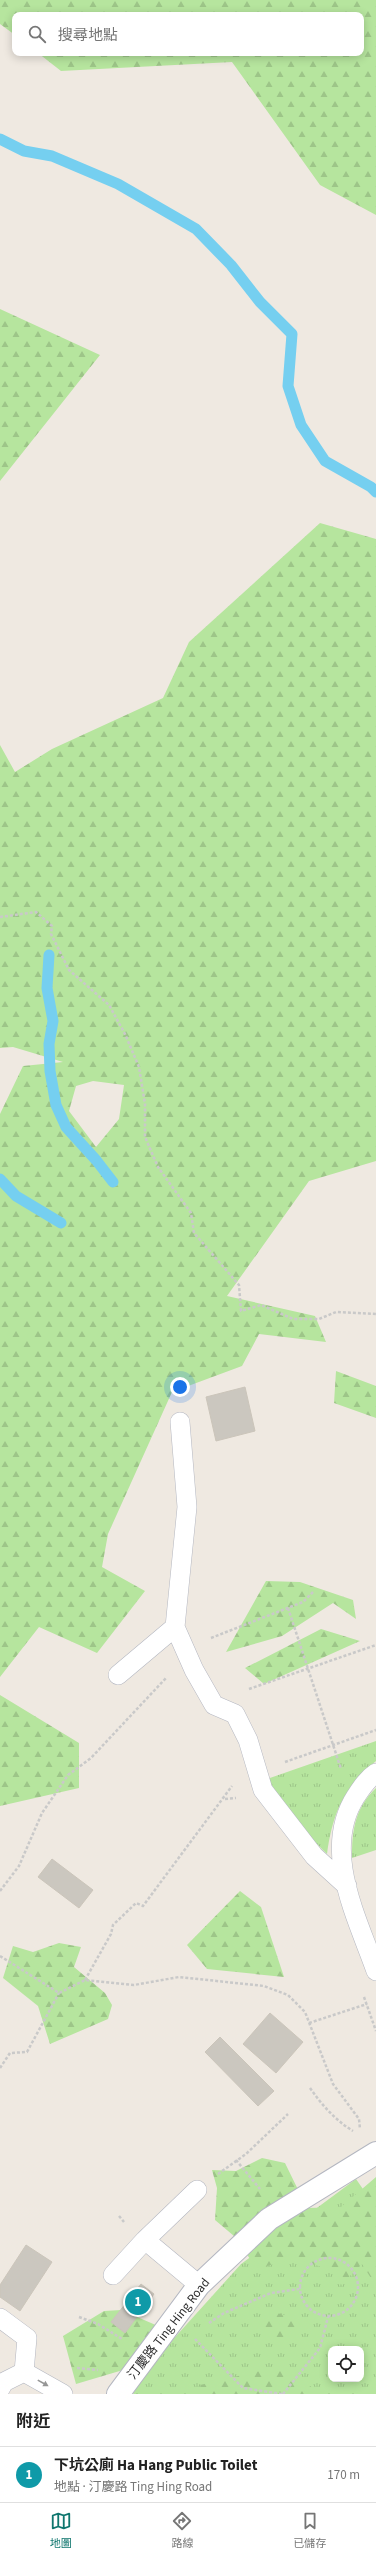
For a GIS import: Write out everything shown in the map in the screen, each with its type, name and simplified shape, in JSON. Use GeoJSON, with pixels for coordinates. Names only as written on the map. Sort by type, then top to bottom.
{"type":"FeatureCollection","features":[{"type":"Feature","properties":{"kind":"street","name":"汀慶路 Ting Hing Road"},"geometry":{"type":"LineString","coordinates":[[118,2394],[199,2285],[269,2219],[376,2153]]}},
{"type":"Feature","properties":{"kind":"lane"},"geometry":{"type":"LineString","coordinates":[[180,1422],[187,1507],[175,1627],[185,1650],[214,1705],[235,1714],[248,1740],[263,1790],[314,1856],[347,1886]]}},
{"type":"Feature","properties":{"kind":"lane"},"geometry":{"type":"LineString","coordinates":[[118,1675],[175,1627]]}},
{"type":"Feature","properties":{"kind":"lane"},"geometry":{"type":"LineString","coordinates":[[376,1773],[368,1779],[351,1804],[342,1827],[341,1852],[347,1886],[376,1971]]}},
{"type":"Feature","properties":{"kind":"lane"},"geometry":{"type":"LineString","coordinates":[[113,2275],[145,2240],[197,2190]]}},
{"type":"Feature","properties":{"kind":"lane"},"geometry":{"type":"LineString","coordinates":[[145,2240],[199,2285]]}},
{"type":"Feature","properties":{"kind":"lane"},"geometry":{"type":"LineString","coordinates":[[0,2318],[27,2338],[24,2372]]}},
{"type":"Feature","properties":{"kind":"lane"},"geometry":{"type":"LineString","coordinates":[[0,2389],[4,2382],[24,2372]]}},
{"type":"Feature","properties":{"kind":"lane"},"geometry":{"type":"LineString","coordinates":[[24,2372],[63,2394]]}},
{"type":"Feature","properties":{"kind":"path"},"geometry":{"type":"LineString","coordinates":[[0,916],[36,912],[52,926],[51,934],[69,970],[109,1005],[125,1034],[139,1066],[145,1104],[145,1137],[158,1167],[191,1213],[194,1233],[239,1285],[241,1311],[261,1304],[293,1319],[319,1319],[336,1312],[376,1314]]}},
{"type":"Feature","properties":{"kind":"path"},"geometry":{"type":"LineString","coordinates":[[0,1891],[19,1866],[42,1813],[68,1775],[91,1758],[113,1733],[134,1714],[185,1650],[303,1602],[313,1592]]}},
{"type":"Feature","properties":{"kind":"path"},"geometry":{"type":"LineString","coordinates":[[288,1608],[333,1745]]}},
{"type":"Feature","properties":{"kind":"path"},"geometry":{"type":"LineString","coordinates":[[243,1691],[376,1645]]}},
{"type":"Feature","properties":{"kind":"path"},"geometry":{"type":"LineString","coordinates":[[258,1772],[376,1730]]}},
{"type":"Feature","properties":{"kind":"path"},"geometry":{"type":"LineString","coordinates":[[85,1980],[111,1934],[113,1925],[136,1903],[143,1906],[224,1799],[235,1782]]}},
{"type":"Feature","properties":{"kind":"path"},"geometry":{"type":"LineString","coordinates":[[0,1956],[58,1993]]}},
{"type":"Feature","properties":{"kind":"path"},"geometry":{"type":"LineString","coordinates":[[0,2068],[10,2053],[27,2052],[58,1993],[85,1980],[134,1985],[179,1977],[264,1986],[288,1995],[305,2012],[333,2084],[359,2119],[361,2136]]}},
{"type":"Feature","properties":{"kind":"path"},"geometry":{"type":"LineString","coordinates":[[309,2023],[367,2004]]}},
{"type":"Feature","properties":{"kind":"path"},"geometry":{"type":"LineString","coordinates":[[310,2088],[333,2115],[355,2132]]}},
{"type":"Feature","properties":{"kind":"path"},"geometry":{"type":"LineString","coordinates":[[197,2190],[236,2160],[288,2114]]}},
{"type":"Feature","properties":{"kind":"path"},"geometry":{"type":"LineString","coordinates":[[236,2160],[265,2196]]}},
{"type":"Feature","properties":{"kind":"path"},"geometry":{"type":"LineString","coordinates":[[328,2258],[343,2262],[354,2272],[358,2287],[354,2302],[343,2313],[328,2317],[314,2313],[304,2303],[299,2290],[302,2274],[313,2263],[328,2258]]}},
{"type":"Feature","properties":{"kind":"path"},"geometry":{"type":"LineString","coordinates":[[204,2329],[224,2313],[270,2293],[299,2290]]}},
{"type":"Feature","properties":{"kind":"path"},"geometry":{"type":"LineString","coordinates":[[79,2317],[98,2324],[124,2340]]}},
{"type":"Feature","properties":{"kind":"path"},"geometry":{"type":"LineString","coordinates":[[175,2318],[243,2388],[282,2394],[320,2348],[328,2317]]}},
{"type":"Feature","properties":{"kind":"path"},"geometry":{"type":"LineString","coordinates":[[196,2339],[200,2334]]}},
{"type":"Feature","properties":{"kind":"green space"},"geometry":{"type":"Polygon","coordinates":[[[0,0],[376,0],[376,215],[320,185],[232,62],[61,71],[42,56],[364,56],[364,12],[12,12],[12,33],[0,24],[0,0]]]}},
{"type":"Feature","properties":{"kind":"green space"},"geometry":{"type":"Polygon","coordinates":[[[0,309],[100,355],[0,481],[0,309]]]}},
{"type":"Feature","properties":{"kind":"green space"},"geometry":{"type":"Polygon","coordinates":[[[320,523],[376,539],[376,1161],[309,1181],[227,1296],[315,1316],[326,1342],[259,1334],[242,1366],[172,1392],[108,1534],[102,1567],[145,1591],[97,1653],[39,1627],[0,1677],[0,1114],[23,1066],[63,1062],[13,1047],[0,1048],[0,745],[15,772],[52,749],[163,698],[189,642],[320,523]],[[93,1081],[76,1086],[69,1111],[96,1147],[119,1119],[124,1085],[93,1081]]]}},
{"type":"Feature","properties":{"kind":"green space"},"geometry":{"type":"Polygon","coordinates":[[[336,1371],[376,1386],[376,1418],[334,1403],[336,1371]]]}},
{"type":"Feature","properties":{"kind":"green space"},"geometry":{"type":"Polygon","coordinates":[[[266,1581],[300,1582],[353,1600],[356,1619],[333,1603],[282,1636],[226,1652],[266,1581]]]}},
{"type":"Feature","properties":{"kind":"green space"},"geometry":{"type":"Polygon","coordinates":[[[321,1629],[360,1641],[264,1684],[245,1668],[321,1629]]]}},
{"type":"Feature","properties":{"kind":"green space"},"geometry":{"type":"Polygon","coordinates":[[[0,1695],[79,1743],[79,1788],[0,1806],[0,1695]]]}},
{"type":"Feature","properties":{"kind":"green space"},"geometry":{"type":"Polygon","coordinates":[[[376,1741],[376,1761],[355,1781],[341,1802],[329,1839],[327,1854],[306,1833],[267,1779],[376,1741]]]}},
{"type":"Feature","properties":{"kind":"green space"},"geometry":{"type":"Polygon","coordinates":[[[376,1788],[376,1850],[352,1858],[356,1820],[363,1803],[376,1788]]]}},
{"type":"Feature","properties":{"kind":"green space"},"geometry":{"type":"Polygon","coordinates":[[[240,1891],[261,1907],[284,1977],[207,1969],[187,1945],[240,1891]]]}},
{"type":"Feature","properties":{"kind":"green space"},"geometry":{"type":"Polygon","coordinates":[[[59,1943],[81,1947],[74,1967],[105,1993],[112,2005],[108,2019],[50,2044],[38,2006],[3,1978],[13,1946],[33,1952],[59,1943]]]}},
{"type":"Feature","properties":{"kind":"green space"},"geometry":{"type":"Polygon","coordinates":[[[262,2158],[285,2163],[307,2208],[341,2207],[376,2177],[376,2286],[362,2264],[341,2285],[331,2270],[294,2258],[257,2269],[234,2236],[215,2220],[217,2188],[212,2170],[236,2171],[262,2158]]]}},
{"type":"Feature","properties":{"kind":"green space"},"geometry":{"type":"Polygon","coordinates":[[[356,2179],[365,2192],[376,2189],[376,2394],[133,2394],[150,2365],[241,2264],[356,2179]]]}},
{"type":"Feature","properties":{"kind":"green space"},"geometry":{"type":"Polygon","coordinates":[[[121,2310],[158,2326],[123,2370],[76,2384],[63,2336],[104,2311],[121,2310]]]}},
{"type":"Feature","properties":{"kind":"green space"},"geometry":{"type":"Polygon","coordinates":[[[266,2310],[288,2316],[300,2325],[286,2346],[261,2323],[266,2310]]]}},
{"type":"Feature","properties":{"kind":"green space"},"geometry":{"type":"Polygon","coordinates":[[[284,2365],[320,2394],[202,2394],[200,2385],[284,2365]]]}},
{"type":"Feature","properties":{"kind":"building"},"geometry":{"type":"Polygon","coordinates":[[[245,1387],[255,1431],[216,1441],[206,1397],[245,1387]]]}},
{"type":"Feature","properties":{"kind":"building"},"geometry":{"type":"Polygon","coordinates":[[[52,1859],[93,1890],[79,1908],[38,1877],[52,1859]]]}},
{"type":"Feature","properties":{"kind":"building"},"geometry":{"type":"Polygon","coordinates":[[[270,2013],[303,2042],[276,2073],[243,2044],[270,2013]]]}},
{"type":"Feature","properties":{"kind":"building"},"geometry":{"type":"Polygon","coordinates":[[[220,2037],[274,2091],[258,2106],[205,2052],[220,2037]]]}},
{"type":"Feature","properties":{"kind":"building"},"geometry":{"type":"Polygon","coordinates":[[[26,2245],[52,2262],[20,2311],[0,2297],[0,2285],[26,2245]]]}},
{"type":"Feature","properties":{"kind":"building"},"geometry":{"type":"Polygon","coordinates":[[[141,2284],[154,2294],[125,2333],[111,2322],[141,2284]]]}},
{"type":"Feature","properties":{"kind":"waterway"},"geometry":{"type":"LineString","coordinates":[[0,139],[24,151],[52,156],[118,184],[196,229],[231,265],[260,302],[292,334],[288,386],[301,425],[325,461],[371,487],[376,492]]}},
{"type":"Feature","properties":{"kind":"waterway"},"geometry":{"type":"LineString","coordinates":[[49,955],[47,988],[53,1021],[49,1044],[50,1071],[56,1105],[66,1127],[96,1160],[113,1182]]}},
{"type":"Feature","properties":{"kind":"waterway"},"geometry":{"type":"LineString","coordinates":[[0,1179],[16,1196],[61,1223]]}},
{"type":"Feature","properties":{"kind":"place","name":"下坑公廁 Ha Hang Public Toilet"},"geometry":{"type":"Point","coordinates":[138,2302]}}]}
